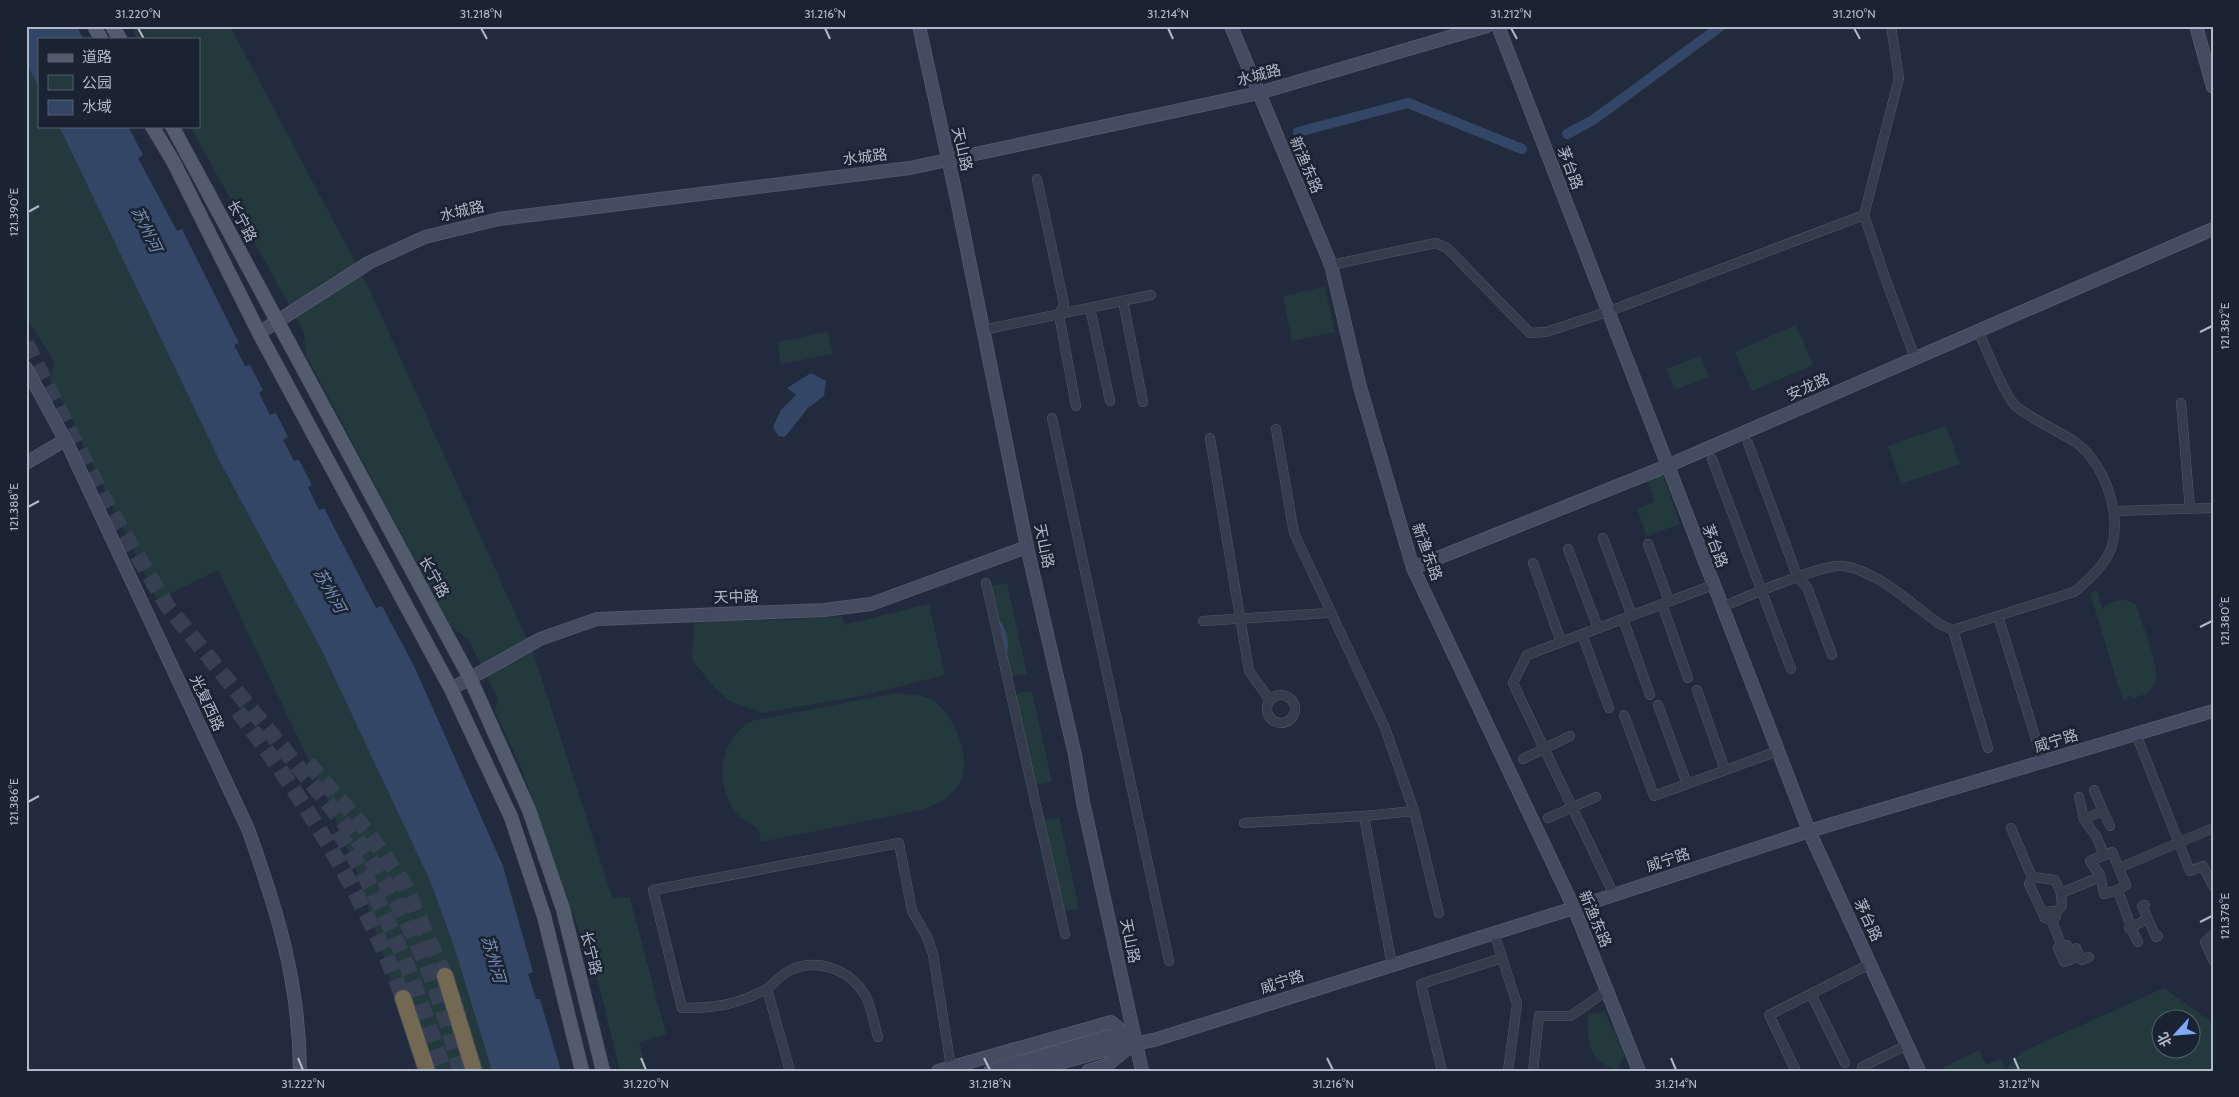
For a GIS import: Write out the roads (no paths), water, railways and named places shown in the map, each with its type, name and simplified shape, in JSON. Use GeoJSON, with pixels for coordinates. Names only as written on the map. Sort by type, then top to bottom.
{"type":"FeatureCollection","features":[{"type":"Feature","properties":{"kind":"highway"},"geometry":{"type":"LineString","coordinates":[[445,976],[474,1071]]}},
{"type":"Feature","properties":{"kind":"highway"},"geometry":{"type":"LineString","coordinates":[[403,998],[427,1071]]}},
{"type":"Feature","properties":{"kind":"main road"},"geometry":{"type":"LineString","coordinates":[[94,26],[100,38]]}},
{"type":"Feature","properties":{"kind":"main road"},"geometry":{"type":"LineString","coordinates":[[112,26],[119,38]]}},
{"type":"Feature","properties":{"kind":"main road"},"geometry":{"type":"LineString","coordinates":[[153,128],[174,163],[259,333],[451,689],[510,817],[544,916],[582,1071]]}},
{"type":"Feature","properties":{"kind":"main road","name":"长宁路"},"geometry":{"type":"LineString","coordinates":[[173,128],[470,678],[529,810],[563,909],[603,1071]]}},
{"type":"Feature","properties":{"kind":"street","name":"天山路"},"geometry":{"type":"LineString","coordinates":[[918,26],[1027,547],[1075,755],[1083,802],[1142,1071]]}},
{"type":"Feature","properties":{"kind":"street","name":"新渔东路"},"geometry":{"type":"LineString","coordinates":[[1231,26],[1330,265],[1360,386],[1412,568],[1574,908],[1638,1071]]}},
{"type":"Feature","properties":{"kind":"street","name":"水城路"},"geometry":{"type":"LineString","coordinates":[[259,333],[370,262],[425,236],[500,219],[910,168],[1259,93],[1488,26]]}},
{"type":"Feature","properties":{"kind":"street","name":"茅台路"},"geometry":{"type":"LineString","coordinates":[[1498,26],[1809,831],[1919,1071]]}},
{"type":"Feature","properties":{"kind":"street"},"geometry":{"type":"LineString","coordinates":[[1891,26],[1899,78],[1864,215],[1915,358]]}},
{"type":"Feature","properties":{"kind":"street"},"geometry":{"type":"LineString","coordinates":[[2196,26],[2213,87]]}},
{"type":"Feature","properties":{"kind":"street"},"geometry":{"type":"LineString","coordinates":[[1037,179],[1064,304],[1059,315],[1076,406]]}},
{"type":"Feature","properties":{"kind":"street"},"geometry":{"type":"LineString","coordinates":[[1330,265],[1436,243],[1447,248],[1530,333],[1546,332],[1607,312],[1864,215]]}},
{"type":"Feature","properties":{"kind":"street","name":"安龙路"},"geometry":{"type":"LineString","coordinates":[[1412,568],[1667,466],[2213,229]]}},
{"type":"Feature","properties":{"kind":"street"},"geometry":{"type":"LineString","coordinates":[[983,330],[1151,295]]}},
{"type":"Feature","properties":{"kind":"street"},"geometry":{"type":"LineString","coordinates":[[1123,301],[1143,402]]}},
{"type":"Feature","properties":{"kind":"street"},"geometry":{"type":"LineString","coordinates":[[1090,308],[1110,401]]}},
{"type":"Feature","properties":{"kind":"street"},"geometry":{"type":"LineString","coordinates":[[1722,607],[1825,567],[1843,565],[1869,574],[1942,625],[1953,630],[2074,592],[2088,581],[2100,567],[2113,543],[2114,511],[2103,475],[2075,442],[2014,404],[1978,331]]}},
{"type":"Feature","properties":{"kind":"street","name":"光复西路"},"geometry":{"type":"LineString","coordinates":[[26,368],[66,440],[248,829],[271,893],[286,947],[297,1010],[300,1071]]}},
{"type":"Feature","properties":{"kind":"street"},"geometry":{"type":"LineString","coordinates":[[2181,403],[2190,509]]}},
{"type":"Feature","properties":{"kind":"street"},"geometry":{"type":"LineString","coordinates":[[1052,418],[1169,961]]}},
{"type":"Feature","properties":{"kind":"street"},"geometry":{"type":"LineString","coordinates":[[1276,429],[1294,533],[1329,613],[1385,728],[1414,811],[1439,913]]}},
{"type":"Feature","properties":{"kind":"street"},"geometry":{"type":"LineString","coordinates":[[1210,438],[1242,618],[1249,671],[1270,700]]}},
{"type":"Feature","properties":{"kind":"street"},"geometry":{"type":"LineString","coordinates":[[26,462],[66,440]]}},
{"type":"Feature","properties":{"kind":"street"},"geometry":{"type":"LineString","coordinates":[[1748,443],[1798,578],[1807,587],[1832,655]]}},
{"type":"Feature","properties":{"kind":"street"},"geometry":{"type":"LineString","coordinates":[[1712,459],[1791,669]]}},
{"type":"Feature","properties":{"kind":"street"},"geometry":{"type":"LineString","coordinates":[[2114,511],[2213,508]]}},
{"type":"Feature","properties":{"kind":"street"},"geometry":{"type":"LineString","coordinates":[[1603,538],[1650,695]]}},
{"type":"Feature","properties":{"kind":"street"},"geometry":{"type":"LineString","coordinates":[[1648,544],[1688,678]]}},
{"type":"Feature","properties":{"kind":"street","name":"天中路"},"geometry":{"type":"LineString","coordinates":[[451,689],[540,638],[597,619],[824,610],[871,604],[1027,547]]}},
{"type":"Feature","properties":{"kind":"street"},"geometry":{"type":"LineString","coordinates":[[1568,549],[1598,628]]}},
{"type":"Feature","properties":{"kind":"street"},"geometry":{"type":"LineString","coordinates":[[1533,563],[1561,642]]}},
{"type":"Feature","properties":{"kind":"street"},"geometry":{"type":"LineString","coordinates":[[986,583],[1065,934]]}},
{"type":"Feature","properties":{"kind":"street"},"geometry":{"type":"LineString","coordinates":[[1614,895],[1513,683],[1527,655],[1713,585]]}},
{"type":"Feature","properties":{"kind":"street"},"geometry":{"type":"LineString","coordinates":[[1203,621],[1329,613]]}},
{"type":"Feature","properties":{"kind":"street"},"geometry":{"type":"LineString","coordinates":[[1998,616],[2043,762]]}},
{"type":"Feature","properties":{"kind":"street"},"geometry":{"type":"LineString","coordinates":[[1953,630],[1988,748]]}},
{"type":"Feature","properties":{"kind":"street"},"geometry":{"type":"LineString","coordinates":[[1582,634],[1609,708]]}},
{"type":"Feature","properties":{"kind":"street"},"geometry":{"type":"LineString","coordinates":[[1698,690],[1725,770]]}},
{"type":"Feature","properties":{"kind":"street"},"geometry":{"type":"LineString","coordinates":[[1658,705],[1687,784]]}},
{"type":"Feature","properties":{"kind":"street","name":"威宁路"},"geometry":{"type":"LineString","coordinates":[[1031,1071],[1135,1042],[1154,1040],[1574,908],[1809,831],[2213,711]]}},
{"type":"Feature","properties":{"kind":"street"},"geometry":{"type":"LineString","coordinates":[[1624,715],[1654,796],[1778,751]]}},
{"type":"Feature","properties":{"kind":"street"},"geometry":{"type":"LineString","coordinates":[[2136,734],[2190,871],[2203,866],[2213,886]]}},
{"type":"Feature","properties":{"kind":"street"},"geometry":{"type":"LineString","coordinates":[[1523,759],[1570,736]]}},
{"type":"Feature","properties":{"kind":"street"},"geometry":{"type":"LineString","coordinates":[[2094,790],[2110,826]]}},
{"type":"Feature","properties":{"kind":"street"},"geometry":{"type":"LineString","coordinates":[[1548,818],[1596,797]]}},
{"type":"Feature","properties":{"kind":"street"},"geometry":{"type":"LineString","coordinates":[[2079,797],[2084,819],[2097,838],[2104,855]]}},
{"type":"Feature","properties":{"kind":"street"},"geometry":{"type":"LineString","coordinates":[[1244,823],[1414,811]]}},
{"type":"Feature","properties":{"kind":"street"},"geometry":{"type":"LineString","coordinates":[[2084,819],[2103,811]]}},
{"type":"Feature","properties":{"kind":"street"},"geometry":{"type":"LineString","coordinates":[[1364,816],[1392,965]]}},
{"type":"Feature","properties":{"kind":"street"},"geometry":{"type":"LineString","coordinates":[[2011,828],[2037,877],[2038,887],[2032,889],[2066,949],[2076,948],[2081,960],[2089,957]]}},
{"type":"Feature","properties":{"kind":"street"},"geometry":{"type":"LineString","coordinates":[[2119,868],[2213,828]]}},
{"type":"Feature","properties":{"kind":"street"},"geometry":{"type":"LineString","coordinates":[[878,1037],[866,997],[851,977],[830,967],[804,965],[786,972],[767,990],[744,1000],[713,1008],[682,1008],[653,890],[899,843],[912,911],[927,937],[933,954],[952,1067]]}},
{"type":"Feature","properties":{"kind":"street"},"geometry":{"type":"LineString","coordinates":[[2112,852],[2126,886],[2104,894],[2100,877],[2090,861],[2104,855],[2112,852]]}},
{"type":"Feature","properties":{"kind":"street"},"geometry":{"type":"LineString","coordinates":[[2037,877],[2055,880],[2061,893],[2062,906],[2050,918]]}},
{"type":"Feature","properties":{"kind":"street"},"geometry":{"type":"LineString","coordinates":[[2061,893],[2100,877]]}},
{"type":"Feature","properties":{"kind":"street"},"geometry":{"type":"LineString","coordinates":[[2117,890],[2124,903],[2129,928],[2138,942]]}},
{"type":"Feature","properties":{"kind":"street"},"geometry":{"type":"LineString","coordinates":[[2145,905],[2142,906],[2156,937],[2158,936]]}},
{"type":"Feature","properties":{"kind":"street"},"geometry":{"type":"LineString","coordinates":[[2129,928],[2148,920]]}},
{"type":"Feature","properties":{"kind":"street"},"geometry":{"type":"LineString","coordinates":[[1494,933],[1517,1004],[1508,1071]]}},
{"type":"Feature","properties":{"kind":"street"},"geometry":{"type":"LineString","coordinates":[[2213,934],[2205,942],[2213,960]]}},
{"type":"Feature","properties":{"kind":"street"},"geometry":{"type":"LineString","coordinates":[[1442,1071],[1421,984],[1502,958]]}},
{"type":"Feature","properties":{"kind":"street"},"geometry":{"type":"LineString","coordinates":[[1796,1071],[1769,1016],[1870,964]]}},
{"type":"Feature","properties":{"kind":"street"},"geometry":{"type":"LineString","coordinates":[[767,990],[790,1071]]}},
{"type":"Feature","properties":{"kind":"street"},"geometry":{"type":"LineString","coordinates":[[1533,1071],[1539,1016],[1571,1016],[1606,991]]}},
{"type":"Feature","properties":{"kind":"street"},"geometry":{"type":"LineString","coordinates":[[1811,994],[1845,1063]]}},
{"type":"Feature","properties":{"kind":"street"},"geometry":{"type":"LineString","coordinates":[[938,1071],[1110,1022],[1135,1042],[1107,1065],[1088,1071]]}},
{"type":"Feature","properties":{"kind":"street","name":"威宁路"},"geometry":{"type":"LineString","coordinates":[[990,1071],[1113,1036],[1135,1042]]}},
{"type":"Feature","properties":{"kind":"street"},"geometry":{"type":"LineString","coordinates":[[1861,1071],[1862,1067],[1907,1046]]}},
{"type":"Feature","properties":{"kind":"water"},"geometry":{"type":"Polygon","coordinates":[[[26,26],[77,26],[83,38],[38,38],[38,85],[26,63],[26,26]]]}},
{"type":"Feature","properties":{"kind":"water","name":"苏州河"},"geometry":{"type":"Polygon","coordinates":[[[60,128],[129,128],[143,155],[138,158],[177,231],[182,229],[239,343],[234,345],[245,366],[250,365],[263,390],[259,393],[270,415],[276,413],[288,437],[283,440],[294,461],[299,460],[312,485],[308,487],[319,510],[324,508],[376,608],[382,606],[414,666],[503,866],[533,972],[528,974],[536,999],[540,999],[561,1071],[492,1071],[456,953],[431,883],[321,649],[220,462],[60,128]]]}},
{"type":"Feature","properties":{"kind":"water"},"geometry":{"type":"Polygon","coordinates":[[[811,373],[826,381],[824,396],[808,408],[785,437],[778,436],[773,427],[781,410],[796,395],[787,388],[811,373]]]}},
{"type":"Feature","properties":{"kind":"water"},"geometry":{"type":"Polygon","coordinates":[[[998,619],[1004,627],[1007,637],[1008,647],[1006,656],[998,619]]]}},
{"type":"Feature","properties":{"kind":"waterway"},"geometry":{"type":"LineString","coordinates":[[1567,134],[1593,120],[1721,26]]}},
{"type":"Feature","properties":{"kind":"waterway"},"geometry":{"type":"LineString","coordinates":[[1298,132],[1408,103],[1522,149]]}},
{"type":"Feature","properties":{"kind":"tunnel"},"geometry":{"type":"LineString","coordinates":[[26,343],[105,501],[168,607],[356,838],[391,892],[420,949],[432,979],[452,1039],[460,1071]]}},
{"type":"Feature","properties":{"kind":"tunnel"},"geometry":{"type":"LineString","coordinates":[[238,711],[286,778],[331,848],[370,922],[403,998]]}},
{"type":"Feature","properties":{"kind":"tunnel"},"geometry":{"type":"LineString","coordinates":[[308,763],[366,830],[403,882],[445,976]]}},
{"type":"Feature","properties":{"kind":"tunnel"},"geometry":{"type":"LineString","coordinates":[[338,831],[372,889],[399,947],[444,1071]]}}]}
